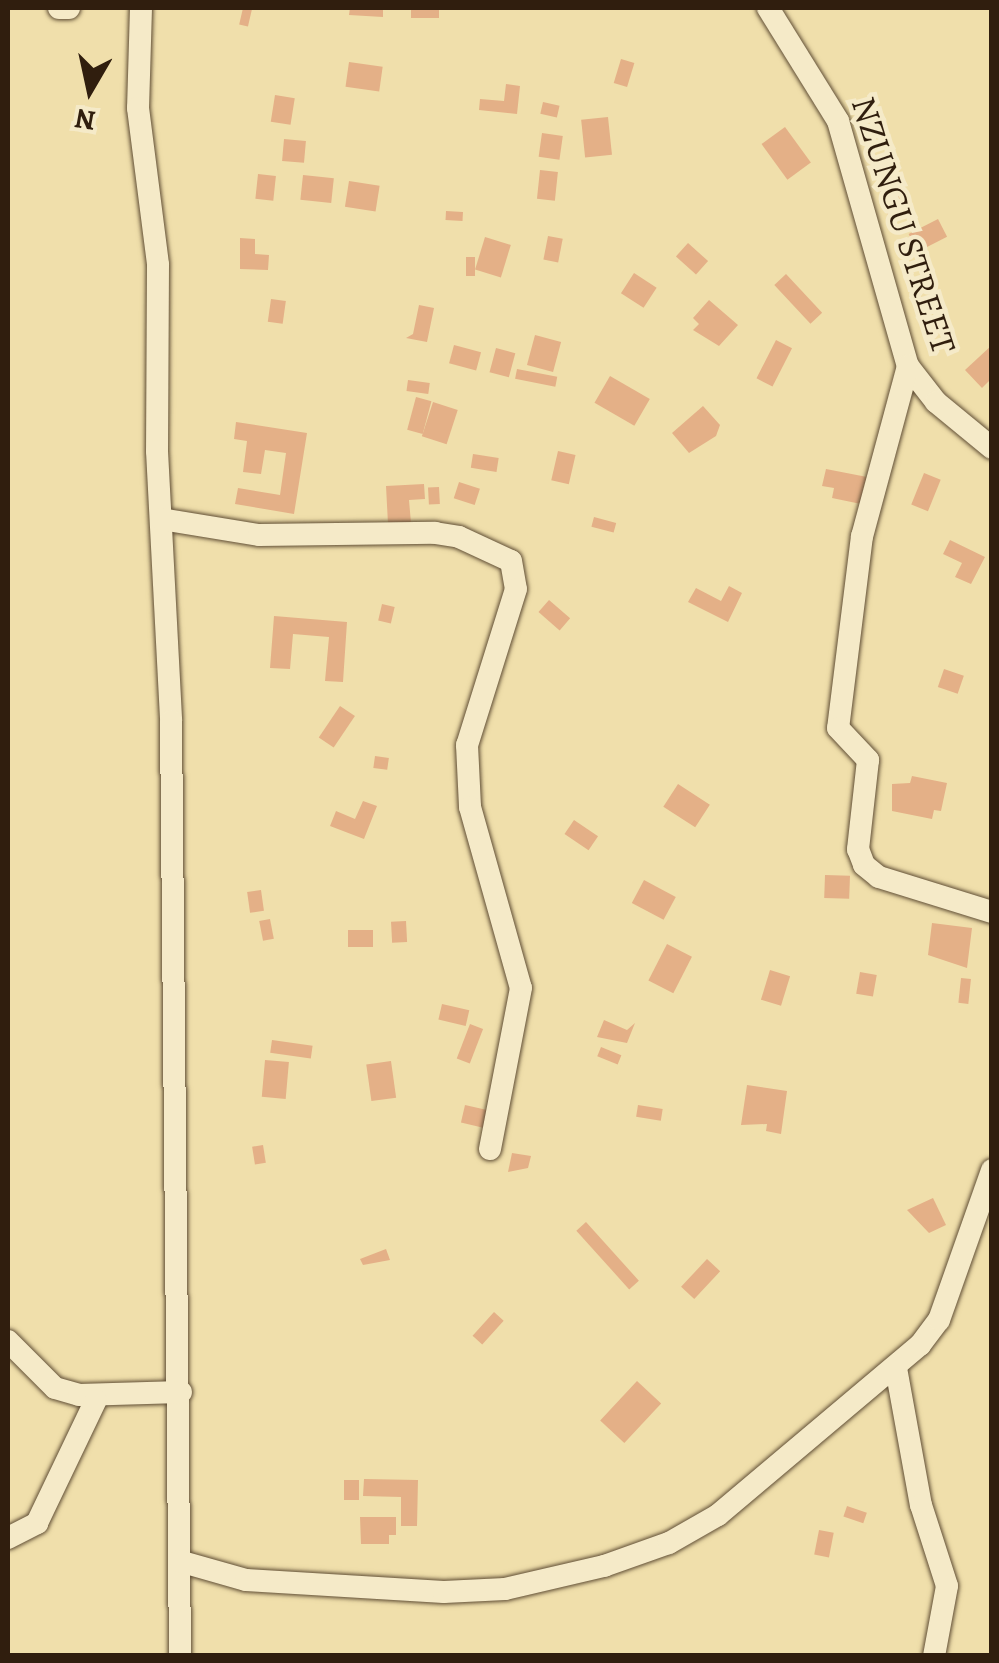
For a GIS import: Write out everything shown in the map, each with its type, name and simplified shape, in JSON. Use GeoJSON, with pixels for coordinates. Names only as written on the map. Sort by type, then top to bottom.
{"type":"FeatureCollection","features":[{"type":"Feature","properties":{"kind":"street"},"geometry":{"type":"LineString","coordinates":[[60,8],[69,8]]}},
{"type":"Feature","properties":{"kind":"street"},"geometry":{"type":"LineString","coordinates":[[142,8],[138,108],[158,266],[161,518],[171,721],[181,1392],[180,1656]]}},
{"type":"Feature","properties":{"kind":"street","name":"NZUNGU STREET"},"geometry":{"type":"LineString","coordinates":[[768,8],[838,121],[908,366],[936,402],[992,448]]}},
{"type":"Feature","properties":{"kind":"street"},"geometry":{"type":"LineString","coordinates":[[908,366],[862,536],[838,728],[868,760],[858,849],[864,865],[879,877],[992,912]]}},
{"type":"Feature","properties":{"kind":"street"},"geometry":{"type":"LineString","coordinates":[[161,518],[260,535],[435,533],[459,536],[511,561],[516,589],[466,746],[470,807],[521,988],[490,1150]]}},
{"type":"Feature","properties":{"kind":"street"},"geometry":{"type":"LineString","coordinates":[[179,1561],[246,1580],[444,1592],[504,1589],[604,1566],[718,1515],[896,1368],[939,1320],[992,1170]]}},
{"type":"Feature","properties":{"kind":"street"},"geometry":{"type":"LineString","coordinates":[[8,1341],[55,1388],[96,1400],[181,1392]]}},
{"type":"Feature","properties":{"kind":"street"},"geometry":{"type":"LineString","coordinates":[[896,1368],[921,1505],[947,1586],[934,1656]]}},
{"type":"Feature","properties":{"kind":"street"},"geometry":{"type":"LineString","coordinates":[[8,1538],[36,1523],[96,1400]]}},
{"type":"Feature","properties":{"kind":"building"},"geometry":{"type":"Polygon","coordinates":[[[243,8],[252,10],[248,27],[239,25],[243,8]]]}},
{"type":"Feature","properties":{"kind":"building"},"geometry":{"type":"Polygon","coordinates":[[[350,8],[383,8],[383,17],[349,15],[350,8]]]}},
{"type":"Feature","properties":{"kind":"building"},"geometry":{"type":"Polygon","coordinates":[[[411,8],[439,8],[439,18],[411,18],[411,8]]]}},
{"type":"Feature","properties":{"kind":"building"},"geometry":{"type":"Polygon","coordinates":[[[621,59],[634,63],[627,87],[614,83],[621,59]]]}},
{"type":"Feature","properties":{"kind":"building"},"geometry":{"type":"Polygon","coordinates":[[[349,62],[383,67],[379,91],[346,87],[349,62]]]}},
{"type":"Feature","properties":{"kind":"building"},"geometry":{"type":"Polygon","coordinates":[[[506,84],[520,86],[517,114],[479,110],[480,99],[504,101],[506,84]]]}},
{"type":"Feature","properties":{"kind":"building"},"geometry":{"type":"Polygon","coordinates":[[[275,95],[295,98],[291,125],[271,122],[275,95]]]}},
{"type":"Feature","properties":{"kind":"building"},"geometry":{"type":"Polygon","coordinates":[[[543,102],[560,106],[557,118],[540,114],[543,102]]]}},
{"type":"Feature","properties":{"kind":"building"},"geometry":{"type":"Polygon","coordinates":[[[608,117],[612,155],[585,158],[581,120],[608,117]]]}},
{"type":"Feature","properties":{"kind":"building"},"geometry":{"type":"Polygon","coordinates":[[[785,127],[811,163],[787,180],[762,144],[785,127]]]}},
{"type":"Feature","properties":{"kind":"building"},"geometry":{"type":"Polygon","coordinates":[[[542,133],[563,136],[559,160],[539,157],[542,133]]]}},
{"type":"Feature","properties":{"kind":"building"},"geometry":{"type":"Polygon","coordinates":[[[284,139],[306,141],[304,163],[282,161],[284,139]]]}},
{"type":"Feature","properties":{"kind":"building"},"geometry":{"type":"Polygon","coordinates":[[[540,170],[558,172],[555,201],[537,199],[540,170]]]}},
{"type":"Feature","properties":{"kind":"building"},"geometry":{"type":"Polygon","coordinates":[[[258,174],[276,176],[273,201],[255,199],[258,174]]]}},
{"type":"Feature","properties":{"kind":"building"},"geometry":{"type":"Polygon","coordinates":[[[303,175],[334,178],[331,203],[300,200],[303,175]]]}},
{"type":"Feature","properties":{"kind":"building"},"geometry":{"type":"Polygon","coordinates":[[[349,181],[380,186],[376,212],[345,207],[349,181]]]}},
{"type":"Feature","properties":{"kind":"building"},"geometry":{"type":"Polygon","coordinates":[[[895,185],[903,210],[888,215],[880,190],[895,185]]]}},
{"type":"Feature","properties":{"kind":"building"},"geometry":{"type":"Polygon","coordinates":[[[446,211],[463,212],[463,221],[446,220],[446,211]]]}},
{"type":"Feature","properties":{"kind":"building"},"geometry":{"type":"Polygon","coordinates":[[[938,219],[947,237],[918,252],[909,234],[938,219]]]}},
{"type":"Feature","properties":{"kind":"building"},"geometry":{"type":"Polygon","coordinates":[[[548,236],[563,239],[558,262],[543,260],[548,236]]]}},
{"type":"Feature","properties":{"kind":"building"},"geometry":{"type":"Polygon","coordinates":[[[485,237],[511,245],[501,277],[475,270],[485,237]]]}},
{"type":"Feature","properties":{"kind":"building"},"geometry":{"type":"Polygon","coordinates":[[[240,238],[255,239],[255,254],[269,255],[268,270],[240,269],[240,238]]]}},
{"type":"Feature","properties":{"kind":"building"},"geometry":{"type":"Polygon","coordinates":[[[688,243],[708,261],[696,274],[676,256],[688,243]]]}},
{"type":"Feature","properties":{"kind":"building"},"geometry":{"type":"Polygon","coordinates":[[[466,257],[475,257],[475,276],[466,276],[466,257]]]}},
{"type":"Feature","properties":{"kind":"building"},"geometry":{"type":"Polygon","coordinates":[[[634,273],[657,288],[644,308],[621,293],[634,273]]]}},
{"type":"Feature","properties":{"kind":"building"},"geometry":{"type":"Polygon","coordinates":[[[786,274],[822,313],[810,324],[774,285],[786,274]]]}},
{"type":"Feature","properties":{"kind":"building"},"geometry":{"type":"Polygon","coordinates":[[[271,299],[286,301],[283,324],[268,322],[271,299]]]}},
{"type":"Feature","properties":{"kind":"building"},"geometry":{"type":"Polygon","coordinates":[[[709,300],[738,325],[719,346],[693,330],[699,324],[693,318],[709,300]]]}},
{"type":"Feature","properties":{"kind":"building"},"geometry":{"type":"Polygon","coordinates":[[[419,305],[434,308],[427,342],[406,338],[413,334],[419,305]]]}},
{"type":"Feature","properties":{"kind":"building"},"geometry":{"type":"Polygon","coordinates":[[[535,335],[561,342],[553,372],[527,365],[535,335]]]}},
{"type":"Feature","properties":{"kind":"building"},"geometry":{"type":"Polygon","coordinates":[[[776,340],[792,348],[773,386],[756,378],[776,340]]]}},
{"type":"Feature","properties":{"kind":"building"},"geometry":{"type":"Polygon","coordinates":[[[454,345],[481,352],[476,371],[449,363],[454,345]]]}},
{"type":"Feature","properties":{"kind":"building"},"geometry":{"type":"Polygon","coordinates":[[[992,345],[992,378],[982,388],[965,370],[992,345]]]}},
{"type":"Feature","properties":{"kind":"building"},"geometry":{"type":"Polygon","coordinates":[[[496,348],[515,353],[509,377],[490,372],[496,348]]]}},
{"type":"Feature","properties":{"kind":"building"},"geometry":{"type":"Polygon","coordinates":[[[517,369],[557,377],[555,387],[515,379],[517,369]]]}},
{"type":"Feature","properties":{"kind":"building"},"geometry":{"type":"Polygon","coordinates":[[[610,376],[650,399],[634,426],[594,403],[610,376]]]}},
{"type":"Feature","properties":{"kind":"building"},"geometry":{"type":"Polygon","coordinates":[[[408,380],[430,383],[428,394],[406,391],[408,380]]]}},
{"type":"Feature","properties":{"kind":"building"},"geometry":{"type":"Polygon","coordinates":[[[416,397],[431,401],[423,434],[407,430],[416,397]]]}},
{"type":"Feature","properties":{"kind":"building"},"geometry":{"type":"Polygon","coordinates":[[[433,402],[458,410],[447,444],[422,436],[433,402]]]}},
{"type":"Feature","properties":{"kind":"building"},"geometry":{"type":"Polygon","coordinates":[[[703,406],[720,425],[716,436],[689,453],[672,433],[703,406]]]}},
{"type":"Feature","properties":{"kind":"building"},"geometry":{"type":"Polygon","coordinates":[[[236,422],[307,433],[294,514],[235,504],[238,488],[280,495],[286,453],[265,450],[261,474],[243,472],[247,441],[234,439],[236,422]]]}},
{"type":"Feature","properties":{"kind":"building"},"geometry":{"type":"Polygon","coordinates":[[[558,451],[576,455],[569,484],[551,480],[558,451]]]}},
{"type":"Feature","properties":{"kind":"building"},"geometry":{"type":"Polygon","coordinates":[[[473,454],[499,458],[496,472],[471,468],[473,454]]]}},
{"type":"Feature","properties":{"kind":"building"},"geometry":{"type":"Polygon","coordinates":[[[826,469],[867,477],[861,504],[832,498],[834,488],[822,486],[826,469]]]}},
{"type":"Feature","properties":{"kind":"building"},"geometry":{"type":"Polygon","coordinates":[[[924,473],[941,480],[928,511],[911,505],[924,473]]]}},
{"type":"Feature","properties":{"kind":"building"},"geometry":{"type":"Polygon","coordinates":[[[459,482],[480,489],[475,505],[454,498],[459,482]]]}},
{"type":"Feature","properties":{"kind":"building"},"geometry":{"type":"Polygon","coordinates":[[[424,484],[425,499],[409,500],[411,523],[388,524],[386,486],[424,484]]]}},
{"type":"Feature","properties":{"kind":"building"},"geometry":{"type":"Polygon","coordinates":[[[439,487],[440,504],[429,505],[428,488],[439,487]]]}},
{"type":"Feature","properties":{"kind":"building"},"geometry":{"type":"Polygon","coordinates":[[[594,517],[616,523],[614,533],[591,527],[594,517]]]}},
{"type":"Feature","properties":{"kind":"building"},"geometry":{"type":"Polygon","coordinates":[[[950,540],[985,557],[971,584],[955,577],[962,563],[943,554],[950,540]]]}},
{"type":"Feature","properties":{"kind":"building"},"geometry":{"type":"Polygon","coordinates":[[[729,586],[742,593],[728,622],[688,602],[696,588],[721,601],[729,586]]]}},
{"type":"Feature","properties":{"kind":"building"},"geometry":{"type":"Polygon","coordinates":[[[549,600],[570,618],[560,630],[539,612],[549,600]]]}},
{"type":"Feature","properties":{"kind":"building"},"geometry":{"type":"Polygon","coordinates":[[[382,604],[395,607],[391,623],[378,621],[382,604]]]}},
{"type":"Feature","properties":{"kind":"building"},"geometry":{"type":"Polygon","coordinates":[[[274,616],[347,622],[343,682],[325,681],[329,637],[293,634],[290,669],[270,668],[274,616]]]}},
{"type":"Feature","properties":{"kind":"building"},"geometry":{"type":"Polygon","coordinates":[[[944,669],[964,676],[958,694],[938,687],[944,669]]]}},
{"type":"Feature","properties":{"kind":"building"},"geometry":{"type":"Polygon","coordinates":[[[340,706],[355,716],[334,748],[319,738],[340,706]]]}},
{"type":"Feature","properties":{"kind":"building"},"geometry":{"type":"Polygon","coordinates":[[[375,756],[389,758],[387,770],[373,768],[375,756]]]}},
{"type":"Feature","properties":{"kind":"building"},"geometry":{"type":"Polygon","coordinates":[[[912,776],[947,783],[941,811],[934,810],[932,819],[892,811],[892,784],[910,783],[912,776]]]}},
{"type":"Feature","properties":{"kind":"building"},"geometry":{"type":"Polygon","coordinates":[[[678,784],[710,805],[695,827],[663,807],[678,784]]]}},
{"type":"Feature","properties":{"kind":"building"},"geometry":{"type":"Polygon","coordinates":[[[363,801],[377,806],[364,839],[330,826],[336,811],[355,819],[363,801]]]}},
{"type":"Feature","properties":{"kind":"building"},"geometry":{"type":"Polygon","coordinates":[[[574,820],[598,836],[589,850],[564,834],[574,820]]]}},
{"type":"Feature","properties":{"kind":"building"},"geometry":{"type":"Polygon","coordinates":[[[825,875],[850,876],[849,899],[824,898],[825,875]]]}},
{"type":"Feature","properties":{"kind":"building"},"geometry":{"type":"Polygon","coordinates":[[[644,880],[676,897],[664,920],[632,903],[644,880]]]}},
{"type":"Feature","properties":{"kind":"building"},"geometry":{"type":"Polygon","coordinates":[[[261,890],[264,911],[250,913],[247,892],[261,890]]]}},
{"type":"Feature","properties":{"kind":"building"},"geometry":{"type":"Polygon","coordinates":[[[270,919],[274,939],[263,941],[259,921],[270,919]]]}},
{"type":"Feature","properties":{"kind":"building"},"geometry":{"type":"Polygon","coordinates":[[[406,921],[407,942],[392,943],[391,922],[406,921]]]}},
{"type":"Feature","properties":{"kind":"building"},"geometry":{"type":"Polygon","coordinates":[[[932,923],[972,928],[967,968],[928,955],[932,923]]]}},
{"type":"Feature","properties":{"kind":"building"},"geometry":{"type":"Polygon","coordinates":[[[348,930],[373,930],[373,947],[348,947],[348,930]]]}},
{"type":"Feature","properties":{"kind":"building"},"geometry":{"type":"Polygon","coordinates":[[[667,944],[692,957],[673,993],[648,981],[667,944]]]}},
{"type":"Feature","properties":{"kind":"building"},"geometry":{"type":"Polygon","coordinates":[[[770,970],[790,976],[781,1006],[761,1000],[770,970]]]}},
{"type":"Feature","properties":{"kind":"building"},"geometry":{"type":"Polygon","coordinates":[[[860,972],[877,975],[873,997],[856,994],[860,972]]]}},
{"type":"Feature","properties":{"kind":"building"},"geometry":{"type":"Polygon","coordinates":[[[961,978],[971,979],[968,1004],[958,1003],[961,978]]]}},
{"type":"Feature","properties":{"kind":"building"},"geometry":{"type":"Polygon","coordinates":[[[442,1004],[469,1010],[466,1026],[438,1020],[442,1004]]]}},
{"type":"Feature","properties":{"kind":"building"},"geometry":{"type":"Polygon","coordinates":[[[604,1020],[627,1030],[635,1023],[627,1043],[597,1037],[604,1020]]]}},
{"type":"Feature","properties":{"kind":"building"},"geometry":{"type":"Polygon","coordinates":[[[470,1024],[483,1029],[470,1064],[457,1059],[470,1024]]]}},
{"type":"Feature","properties":{"kind":"building"},"geometry":{"type":"Polygon","coordinates":[[[272,1040],[313,1046],[311,1059],[270,1053],[272,1040]]]}},
{"type":"Feature","properties":{"kind":"building"},"geometry":{"type":"Polygon","coordinates":[[[601,1047],[621,1055],[618,1065],[597,1056],[601,1047]]]}},
{"type":"Feature","properties":{"kind":"building"},"geometry":{"type":"Polygon","coordinates":[[[265,1060],[289,1062],[286,1099],[262,1097],[265,1060]]]}},
{"type":"Feature","properties":{"kind":"building"},"geometry":{"type":"Polygon","coordinates":[[[391,1061],[396,1098],[371,1101],[366,1064],[391,1061]]]}},
{"type":"Feature","properties":{"kind":"building"},"geometry":{"type":"Polygon","coordinates":[[[747,1085],[787,1091],[781,1134],[766,1131],[767,1124],[741,1125],[747,1085]]]}},
{"type":"Feature","properties":{"kind":"building"},"geometry":{"type":"Polygon","coordinates":[[[465,1105],[490,1111],[486,1128],[461,1123],[465,1105]]]}},
{"type":"Feature","properties":{"kind":"building"},"geometry":{"type":"Polygon","coordinates":[[[638,1105],[663,1109],[661,1121],[636,1117],[638,1105]]]}},
{"type":"Feature","properties":{"kind":"building"},"geometry":{"type":"Polygon","coordinates":[[[263,1145],[266,1163],[255,1164],[252,1147],[263,1145]]]}},
{"type":"Feature","properties":{"kind":"building"},"geometry":{"type":"Polygon","coordinates":[[[512,1153],[531,1156],[528,1168],[508,1172],[512,1153]]]}},
{"type":"Feature","properties":{"kind":"building"},"geometry":{"type":"Polygon","coordinates":[[[933,1198],[946,1225],[929,1233],[907,1210],[933,1198]]]}},
{"type":"Feature","properties":{"kind":"building"},"geometry":{"type":"Polygon","coordinates":[[[586,1222],[639,1281],[629,1289],[576,1231],[586,1222]]]}},
{"type":"Feature","properties":{"kind":"building"},"geometry":{"type":"Polygon","coordinates":[[[386,1249],[390,1260],[363,1265],[360,1259],[386,1249]]]}},
{"type":"Feature","properties":{"kind":"building"},"geometry":{"type":"Polygon","coordinates":[[[707,1259],[720,1271],[694,1299],[681,1287],[707,1259]]]}},
{"type":"Feature","properties":{"kind":"building"},"geometry":{"type":"Polygon","coordinates":[[[494,1312],[504,1321],[482,1344],[473,1336],[494,1312]]]}},
{"type":"Feature","properties":{"kind":"building"},"geometry":{"type":"Polygon","coordinates":[[[637,1381],[661,1404],[624,1443],[600,1420],[637,1381]]]}},
{"type":"Feature","properties":{"kind":"building"},"geometry":{"type":"Polygon","coordinates":[[[364,1479],[418,1480],[417,1526],[401,1526],[401,1497],[363,1496],[364,1479]]]}},
{"type":"Feature","properties":{"kind":"building"},"geometry":{"type":"Polygon","coordinates":[[[344,1480],[359,1480],[359,1500],[344,1500],[344,1480]]]}},
{"type":"Feature","properties":{"kind":"building"},"geometry":{"type":"Polygon","coordinates":[[[847,1506],[867,1513],[863,1523],[843,1516],[847,1506]]]}},
{"type":"Feature","properties":{"kind":"building"},"geometry":{"type":"Polygon","coordinates":[[[360,1517],[396,1517],[396,1535],[389,1535],[389,1544],[361,1544],[360,1517]]]}},
{"type":"Feature","properties":{"kind":"building"},"geometry":{"type":"Polygon","coordinates":[[[819,1530],[834,1533],[829,1557],[814,1555],[819,1530]]]}}]}
